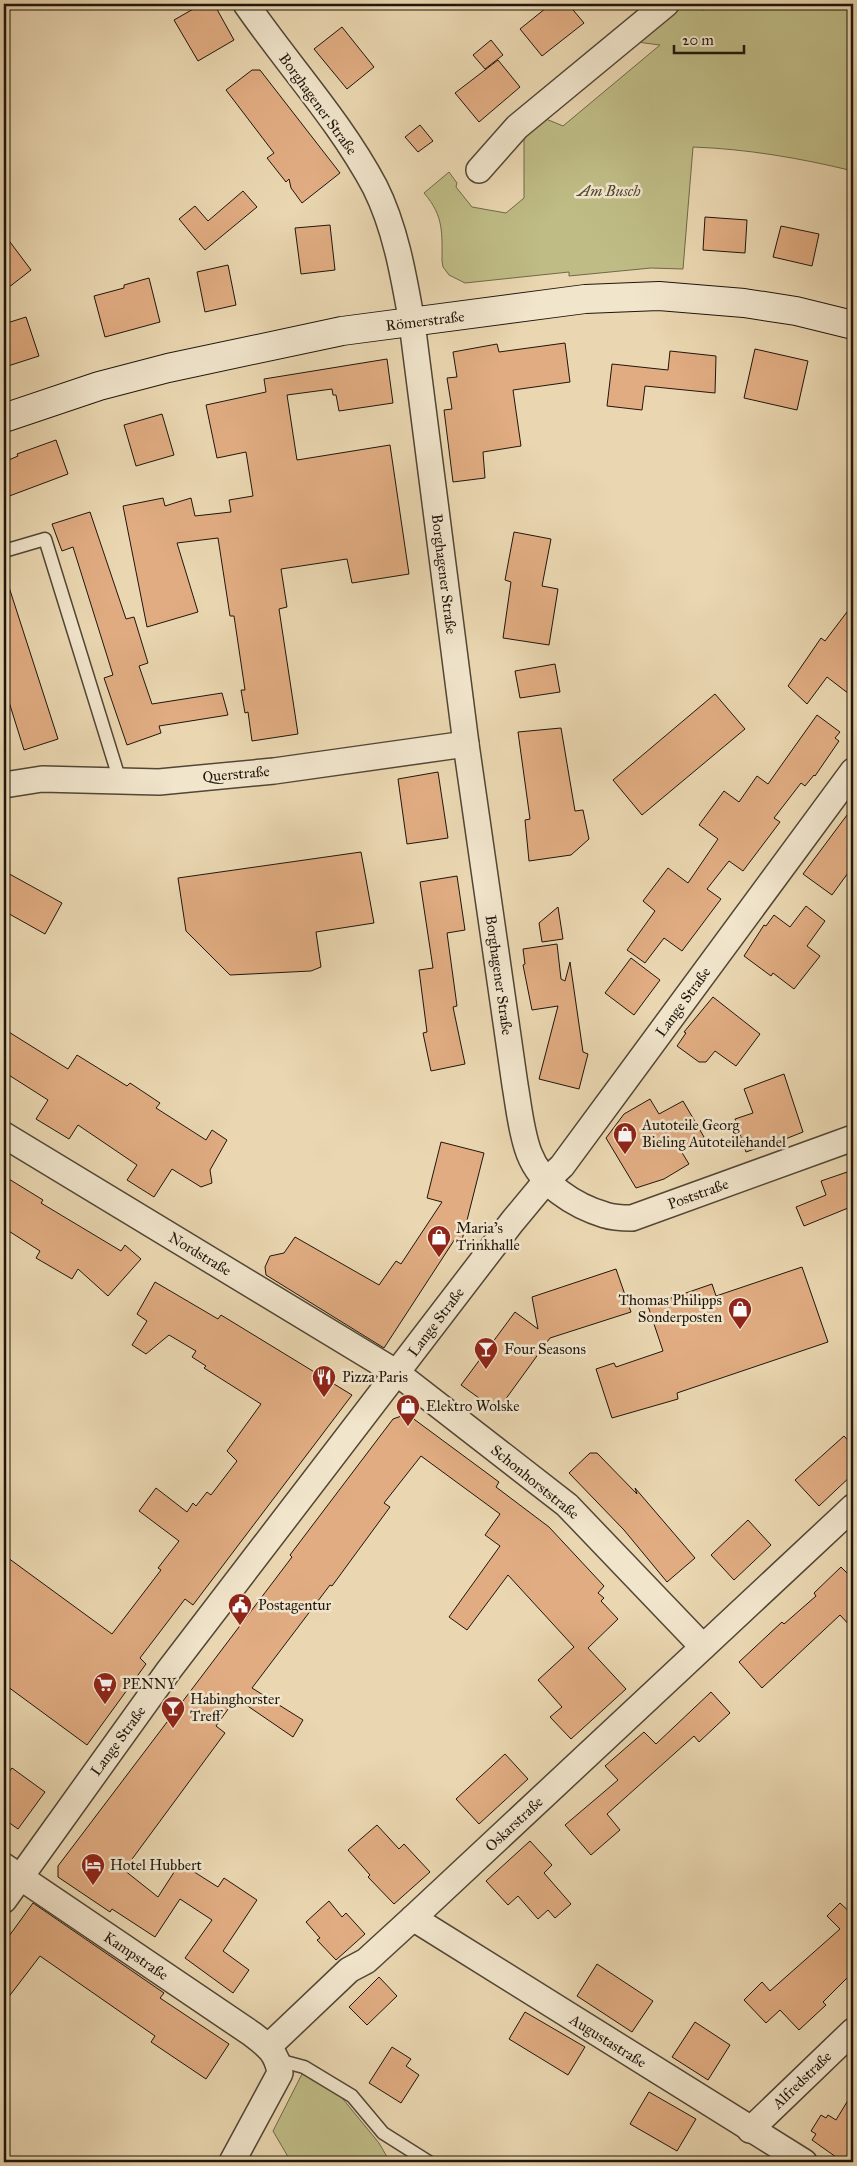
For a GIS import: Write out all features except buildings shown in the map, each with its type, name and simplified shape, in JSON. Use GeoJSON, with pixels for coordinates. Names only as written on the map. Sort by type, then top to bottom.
{"type":"FeatureCollection","features":[{"type":"Feature","properties":{"kind":"main road","name":"Römerstraße"},"geometry":{"type":"LineString","coordinates":[[4,418],[99,386],[168,368],[342,331],[585,300],[659,296],[744,303],[796,311],[853,325]]}},
{"type":"Feature","properties":{"kind":"street","name":"Borghagener Straße"},"geometry":{"type":"LineString","coordinates":[[246,4],[349,141],[375,188],[388,217],[404,278],[412,323],[466,744],[522,1127],[530,1155],[546,1181]]}},
{"type":"Feature","properties":{"kind":"street"},"geometry":{"type":"LineString","coordinates":[[478,170],[517,127],[666,4]]}},
{"type":"Feature","properties":{"kind":"street","name":"Querstraße"},"geometry":{"type":"LineString","coordinates":[[4,785],[42,779],[159,782],[274,771],[466,744]]}},
{"type":"Feature","properties":{"kind":"street","name":"Lange Straße"},"geometry":{"type":"LineString","coordinates":[[4,1900],[12,1872],[512,1222],[573,1152],[853,771]]}},
{"type":"Feature","properties":{"kind":"street","name":"Nordstraße"},"geometry":{"type":"LineString","coordinates":[[4,1135],[397,1373]]}},
{"type":"Feature","properties":{"kind":"street","name":"Poststraße"},"geometry":{"type":"LineString","coordinates":[[546,1181],[575,1203],[606,1216],[632,1218],[853,1138]]}},
{"type":"Feature","properties":{"kind":"street","name":"Schonhorststraße"},"geometry":{"type":"LineString","coordinates":[[397,1373],[567,1505],[703,1647]]}},
{"type":"Feature","properties":{"kind":"street","name":"Oskarstraße"},"geometry":{"type":"LineString","coordinates":[[273,2053],[349,1970],[366,1961],[413,1918],[853,1507]]}},
{"type":"Feature","properties":{"kind":"street","name":"Kampstraße"},"geometry":{"type":"LineString","coordinates":[[12,1872],[252,2034],[273,2053]]}},
{"type":"Feature","properties":{"kind":"street","name":"Augustastraße"},"geometry":{"type":"LineString","coordinates":[[413,1918],[804,2162]]}},
{"type":"Feature","properties":{"kind":"street","name":"Alfredstraße"},"geometry":{"type":"LineString","coordinates":[[750,2130],[853,2030]]}},
{"type":"Feature","properties":{"kind":"street"},"geometry":{"type":"LineString","coordinates":[[232,2162],[280,2073],[273,2053]]}},
{"type":"Feature","properties":{"kind":"lane"},"geometry":{"type":"LineString","coordinates":[[4,551],[45,539],[120,781]]}},
{"type":"Feature","properties":{"kind":"lane"},"geometry":{"type":"LineString","coordinates":[[273,2053],[304,2066],[352,2096],[383,2133],[429,2162]]}},
{"type":"Feature","properties":{"kind":"green space","name":"Am Busch"},"geometry":{"type":"Polygon","coordinates":[[[708,4],[853,4],[853,171],[773,155],[693,147],[683,269],[651,268],[569,276],[569,272],[465,283],[449,275],[443,267],[442,233],[438,217],[431,201],[424,193],[449,172],[457,183],[456,187],[472,207],[506,213],[524,198],[524,137],[546,119],[563,126],[660,45],[637,42],[679,6],[704,10],[708,4]]]}},
{"type":"Feature","properties":{"kind":"green space"},"geometry":{"type":"Polygon","coordinates":[[[302,2074],[338,2093],[379,2143],[390,2162],[291,2162],[273,2131],[302,2074]]]}},
{"type":"Feature","properties":{"kind":"place","name":"Autoteile Georg Bieling Autoteilehandel"},"geometry":{"type":"Point","coordinates":[625,1155]}},
{"type":"Feature","properties":{"kind":"place","name":"Maria’s Trinkhalle"},"geometry":{"type":"Point","coordinates":[439,1258]}},
{"type":"Feature","properties":{"kind":"place","name":"Thomas Philipps Sonderposten"},"geometry":{"type":"Point","coordinates":[740,1330]}},
{"type":"Feature","properties":{"kind":"place","name":"Four Seasons"},"geometry":{"type":"Point","coordinates":[486,1370]}},
{"type":"Feature","properties":{"kind":"place","name":"Pizza Paris"},"geometry":{"type":"Point","coordinates":[324,1398]}},
{"type":"Feature","properties":{"kind":"place","name":"Elektro Wolske"},"geometry":{"type":"Point","coordinates":[408,1427]}},
{"type":"Feature","properties":{"kind":"place","name":"Postagentur"},"geometry":{"type":"Point","coordinates":[240,1626]}},
{"type":"Feature","properties":{"kind":"place","name":"PENNY"},"geometry":{"type":"Point","coordinates":[105,1705]}},
{"type":"Feature","properties":{"kind":"place","name":"Habinghorster Treff"},"geometry":{"type":"Point","coordinates":[173,1729]}},
{"type":"Feature","properties":{"kind":"place","name":"Hotel Hubbert"},"geometry":{"type":"Point","coordinates":[93,1886]}}]}
